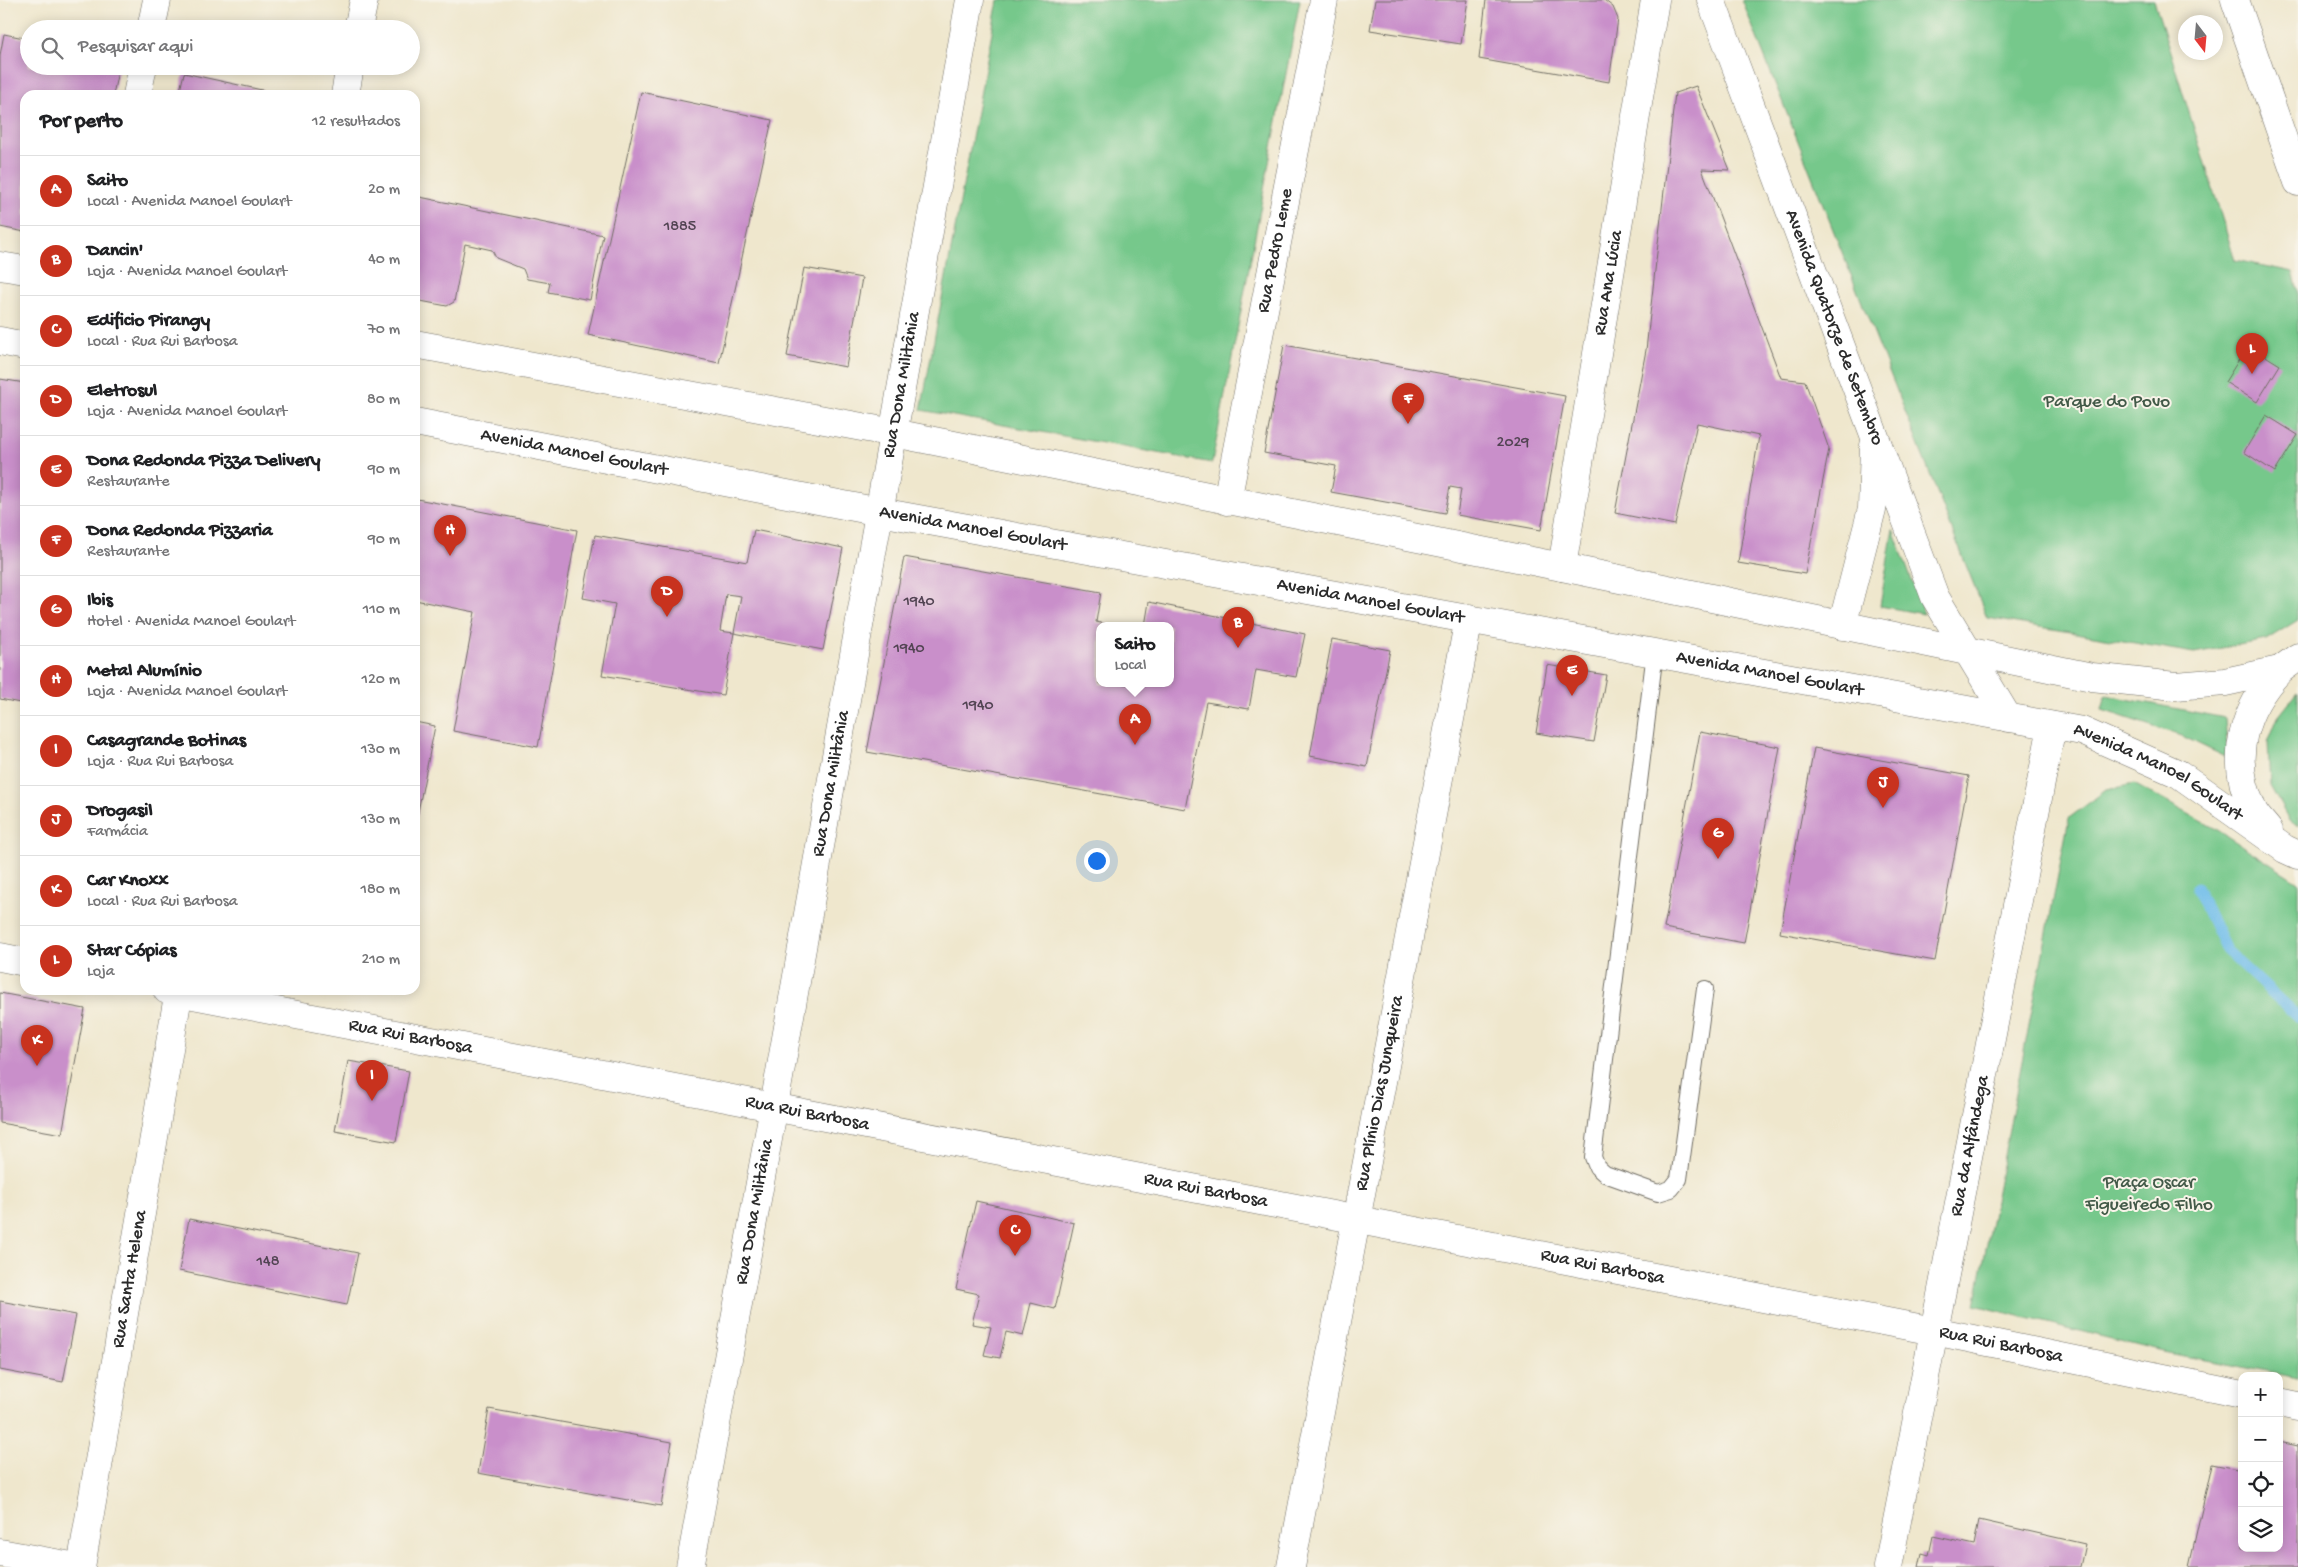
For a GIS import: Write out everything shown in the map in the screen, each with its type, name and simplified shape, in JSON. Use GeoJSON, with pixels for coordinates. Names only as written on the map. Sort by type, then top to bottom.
{"type":"FeatureCollection","features":[{"type":"Feature","properties":{"kind":"street"},"geometry":{"type":"LineString","coordinates":[[153,20],[157,0]]}},
{"type":"Feature","properties":{"kind":"street"},"geometry":{"type":"LineString","coordinates":[[360,20],[364,0]]}},
{"type":"Feature","properties":{"kind":"street","name":"Rua Dona Militânia"},"geometry":{"type":"LineString","coordinates":[[690,1567],[774,1106],[970,0]]}},
{"type":"Feature","properties":{"kind":"street","name":"Rua Pedro Leme"},"geometry":{"type":"LineString","coordinates":[[1227,501],[1324,0]]}},
{"type":"Feature","properties":{"kind":"street","name":"Rua Ana Lúcia"},"geometry":{"type":"LineString","coordinates":[[1562,567],[1655,0]]}},
{"type":"Feature","properties":{"kind":"street","name":"Avenida Quatorze de Setembro"},"geometry":{"type":"LineString","coordinates":[[1711,0],[1935,597],[2008,718]]}},
{"type":"Feature","properties":{"kind":"street"},"geometry":{"type":"LineString","coordinates":[[2235,0],[2298,182]]}},
{"type":"Feature","properties":{"kind":"street"},"geometry":{"type":"LineString","coordinates":[[138,90],[141,75]]}},
{"type":"Feature","properties":{"kind":"street"},"geometry":{"type":"LineString","coordinates":[[346,90],[348,75]]}},
{"type":"Feature","properties":{"kind":"street"},"geometry":{"type":"LineString","coordinates":[[0,266],[20,269]]}},
{"type":"Feature","properties":{"kind":"street"},"geometry":{"type":"LineString","coordinates":[[0,341],[20,345]]}},
{"type":"Feature","properties":{"kind":"street"},"geometry":{"type":"LineString","coordinates":[[420,345],[894,433],[1562,567],[2092,677],[2175,686],[2225,682],[2289,664]]}},
{"type":"Feature","properties":{"kind":"street","name":"Avenida Manoel Goulart"},"geometry":{"type":"LineString","coordinates":[[420,423],[880,512],[2082,731],[2179,774],[2291,852]]}},
{"type":"Feature","properties":{"kind":"street"},"geometry":{"type":"LineString","coordinates":[[1842,626],[1872,509],[1874,432]]}},
{"type":"Feature","properties":{"kind":"street","name":"Rua Plínio Dias Junqueira"},"geometry":{"type":"LineString","coordinates":[[1291,1567],[1469,618]]}},
{"type":"Feature","properties":{"kind":"street"},"geometry":{"type":"LineString","coordinates":[[2289,664],[2264,687],[2251,708],[2240,748],[2241,772],[2253,811],[2291,852]]}},
{"type":"Feature","properties":{"kind":"street","name":"Rua da Alfândega"},"geometry":{"type":"LineString","coordinates":[[1888,1567],[2052,726]]}},
{"type":"Feature","properties":{"kind":"street"},"geometry":{"type":"LineString","coordinates":[[0,957],[20,961]]}},
{"type":"Feature","properties":{"kind":"street","name":"Rua Santa Helena"},"geometry":{"type":"LineString","coordinates":[[79,1567],[174,995]]}},
{"type":"Feature","properties":{"kind":"street","name":"Rua Rui Barbosa"},"geometry":{"type":"LineString","coordinates":[[196,995],[1934,1331],[2238,1393]]}},
{"type":"Feature","properties":{"kind":"street"},"geometry":{"type":"LineString","coordinates":[[2283,1403],[2298,1406]]}},
{"type":"Feature","properties":{"kind":"street"},"geometry":{"type":"LineString","coordinates":[[0,1553],[79,1567]]}},
{"type":"Feature","properties":{"kind":"lane"},"geometry":{"type":"LineString","coordinates":[[1655,652],[1593,1157],[1597,1167],[1605,1174],[1658,1193],[1671,1189],[1679,1178],[1705,989]]}},
{"type":"Feature","properties":{"kind":"green space"},"geometry":{"type":"Polygon","coordinates":[[[998,0],[1300,0],[1212,463],[921,410],[998,0]]]}},
{"type":"Feature","properties":{"kind":"green space","name":"Parque do Povo"},"geometry":{"type":"Polygon","coordinates":[[[1742,0],[2154,0],[2235,260],[2293,272],[2298,291],[2298,620],[2266,640],[2194,653],[1987,618],[1742,0]]]}},
{"type":"Feature","properties":{"kind":"green space"},"geometry":{"type":"Polygon","coordinates":[[[1893,529],[1924,614],[1880,606],[1893,529]]]}},
{"type":"Feature","properties":{"kind":"green space"},"geometry":{"type":"Polygon","coordinates":[[[2298,692],[2298,827],[2289,820],[2270,786],[2268,742],[2278,717],[2298,692]]]}},
{"type":"Feature","properties":{"kind":"green space"},"geometry":{"type":"Polygon","coordinates":[[[2106,695],[2225,718],[2228,758],[2182,736],[2102,710],[2106,695]]]}},
{"type":"Feature","properties":{"kind":"green space","name":"Praça Oscar Figueiredo Filho"},"geometry":{"type":"Polygon","coordinates":[[[2134,784],[2216,829],[2298,882],[2298,1378],[2283,1375],[2283,1372],[2267,1372],[2164,1352],[1975,1305],[2069,818],[2106,790],[2134,784]]]}},
{"type":"Feature","properties":{"kind":"building"},"geometry":{"type":"Polygon","coordinates":[[[1375,0],[1468,0],[1461,44],[1370,30],[1375,0]]]}},
{"type":"Feature","properties":{"kind":"building"},"geometry":{"type":"Polygon","coordinates":[[[1486,0],[1604,0],[1613,7],[1618,19],[1609,82],[1479,59],[1486,0]]]}},
{"type":"Feature","properties":{"kind":"building"},"geometry":{"type":"Polygon","coordinates":[[[4,34],[20,37],[20,75],[117,75],[114,90],[20,90],[20,231],[0,227],[0,55],[4,34]]]}},
{"type":"Feature","properties":{"kind":"building"},"geometry":{"type":"Polygon","coordinates":[[[184,75],[193,75],[262,90],[180,90],[184,75]]]}},
{"type":"Feature","properties":{"kind":"building"},"geometry":{"type":"Polygon","coordinates":[[[1696,86],[1730,170],[1702,169],[1781,378],[1805,381],[1829,449],[1805,574],[1738,563],[1759,436],[1697,423],[1675,525],[1615,513],[1646,350],[1675,93],[1696,86]]]}},
{"type":"Feature","properties":{"kind":"building"},"geometry":{"type":"Polygon","coordinates":[[[641,92],[772,120],[719,363],[588,335],[641,92]]]}},
{"type":"Feature","properties":{"kind":"building"},"geometry":{"type":"Polygon","coordinates":[[[420,197],[603,235],[590,300],[548,292],[550,283],[527,279],[523,269],[496,258],[492,250],[465,244],[454,302],[447,306],[420,301],[420,197]]]}},
{"type":"Feature","properties":{"kind":"building"},"geometry":{"type":"Polygon","coordinates":[[[804,268],[862,278],[846,367],[787,356],[804,268]]]}},
{"type":"Feature","properties":{"kind":"building"},"geometry":{"type":"Polygon","coordinates":[[[1284,345],[1565,396],[1541,530],[1457,515],[1461,489],[1450,487],[1445,513],[1331,492],[1336,466],[1264,453],[1284,345]]]}},
{"type":"Feature","properties":{"kind":"building"},"geometry":{"type":"Polygon","coordinates":[[[2248,345],[2280,365],[2257,402],[2225,382],[2248,345]]]}},
{"type":"Feature","properties":{"kind":"building"},"geometry":{"type":"Polygon","coordinates":[[[0,379],[20,382],[20,703],[0,699],[0,379]]]}},
{"type":"Feature","properties":{"kind":"building"},"geometry":{"type":"Polygon","coordinates":[[[2266,415],[2298,435],[2275,472],[2244,452],[2266,415]]]}},
{"type":"Feature","properties":{"kind":"building"},"geometry":{"type":"Polygon","coordinates":[[[420,500],[577,530],[538,747],[453,731],[475,612],[420,601],[420,500]]]}},
{"type":"Feature","properties":{"kind":"building"},"geometry":{"type":"Polygon","coordinates":[[[754,530],[843,548],[823,650],[734,633],[723,695],[602,675],[615,604],[583,598],[595,535],[747,562],[754,530]],[[726,594],[720,631],[734,633],[741,596],[726,594]]]}},
{"type":"Feature","properties":{"kind":"building"},"geometry":{"type":"Polygon","coordinates":[[[904,557],[1101,592],[1096,622],[1096,687],[1174,687],[1174,622],[1146,622],[1149,602],[1305,634],[1296,677],[1256,670],[1249,709],[1206,702],[1185,809],[867,752],[904,557]]]}},
{"type":"Feature","properties":{"kind":"building"},"geometry":{"type":"Polygon","coordinates":[[[1332,639],[1390,650],[1367,767],[1310,756],[1332,639]]]}},
{"type":"Feature","properties":{"kind":"building"},"geometry":{"type":"Polygon","coordinates":[[[1547,665],[1606,675],[1594,742],[1536,733],[1547,665]]]}},
{"type":"Feature","properties":{"kind":"building"},"geometry":{"type":"Polygon","coordinates":[[[420,723],[435,726],[420,802],[420,723]]]}},
{"type":"Feature","properties":{"kind":"building"},"geometry":{"type":"Polygon","coordinates":[[[1700,732],[1780,747],[1744,943],[1664,928],[1700,732]]]}},
{"type":"Feature","properties":{"kind":"building"},"geometry":{"type":"Polygon","coordinates":[[[1814,748],[1969,776],[1935,961],[1780,933],[1814,748]]]}},
{"type":"Feature","properties":{"kind":"building"},"geometry":{"type":"Polygon","coordinates":[[[0,993],[85,1009],[62,1134],[0,1123],[0,993]]]}},
{"type":"Feature","properties":{"kind":"building"},"geometry":{"type":"Polygon","coordinates":[[[348,1061],[409,1071],[396,1142],[335,1131],[348,1061]]]}},
{"type":"Feature","properties":{"kind":"building"},"geometry":{"type":"Polygon","coordinates":[[[976,1201],[1074,1223],[1055,1309],[1031,1303],[1023,1336],[1006,1332],[1000,1358],[984,1355],[991,1327],[972,1324],[979,1294],[956,1289],[976,1201]]]}},
{"type":"Feature","properties":{"kind":"building"},"geometry":{"type":"Polygon","coordinates":[[[189,1219],[358,1253],[347,1305],[179,1271],[189,1219]]]}},
{"type":"Feature","properties":{"kind":"building"},"geometry":{"type":"Polygon","coordinates":[[[0,1301],[76,1315],[63,1382],[0,1370],[0,1301]]]}},
{"type":"Feature","properties":{"kind":"building"},"geometry":{"type":"Polygon","coordinates":[[[489,1409],[672,1442],[661,1506],[478,1473],[489,1409]]]}},
{"type":"Feature","properties":{"kind":"building"},"geometry":{"type":"Polygon","coordinates":[[[2283,1443],[2298,1446],[2298,1567],[2189,1567],[2212,1464],[2238,1469],[2238,1552],[2283,1552],[2283,1443]]]}},
{"type":"Feature","properties":{"kind":"building"},"geometry":{"type":"Polygon","coordinates":[[[1979,1520],[2085,1544],[2080,1567],[1919,1567],[1922,1553],[1929,1555],[1933,1536],[1974,1545],[1979,1520]]]}},
{"type":"Feature","properties":{"kind":"waterway"},"geometry":{"type":"LineString","coordinates":[[2196,887],[2226,950],[2298,1017]]}},
{"type":"Feature","properties":{"kind":"place","name":"Star Cópias"},"geometry":{"type":"Point","coordinates":[2252,374]}},
{"type":"Feature","properties":{"kind":"place","name":"Dona Redonda Pizzaria"},"geometry":{"type":"Point","coordinates":[1408,424]}},
{"type":"Feature","properties":{"kind":"place","name":"Metal Alumínio"},"geometry":{"type":"Point","coordinates":[450,556]}},
{"type":"Feature","properties":{"kind":"place","name":"Eletrosul"},"geometry":{"type":"Point","coordinates":[667,617]}},
{"type":"Feature","properties":{"kind":"place","name":"Dancin'"},"geometry":{"type":"Point","coordinates":[1238,648]}},
{"type":"Feature","properties":{"kind":"place","name":"Dona Redonda Pizza Delivery"},"geometry":{"type":"Point","coordinates":[1572,696]}},
{"type":"Feature","properties":{"kind":"place","name":"Saito"},"geometry":{"type":"Point","coordinates":[1135,745]}},
{"type":"Feature","properties":{"kind":"place","name":"Drogasil"},"geometry":{"type":"Point","coordinates":[1883,808]}},
{"type":"Feature","properties":{"kind":"place","name":"Ibis"},"geometry":{"type":"Point","coordinates":[1718,859]}},
{"type":"Feature","properties":{"kind":"place","name":"Car Knoxx"},"geometry":{"type":"Point","coordinates":[37,1066]}},
{"type":"Feature","properties":{"kind":"place","name":"Casagrande Botinas"},"geometry":{"type":"Point","coordinates":[372,1101]}},
{"type":"Feature","properties":{"kind":"place","name":"Edificio Pirangy"},"geometry":{"type":"Point","coordinates":[1015,1256]}}]}
